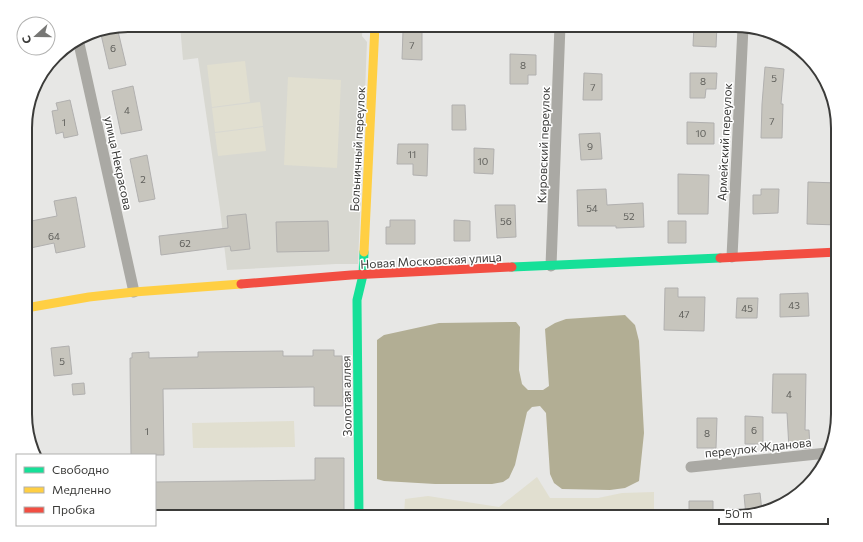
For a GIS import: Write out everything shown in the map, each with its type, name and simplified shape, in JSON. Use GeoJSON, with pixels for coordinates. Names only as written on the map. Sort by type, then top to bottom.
{"type":"FeatureCollection","features":[{"type":"Feature","properties":{"kind":"street","name":"Больничный переулок"},"geometry":{"type":"LineString","coordinates":[[363,275],[375,32]]}},
{"type":"Feature","properties":{"kind":"street","name":"Кировский переулок"},"geometry":{"type":"LineString","coordinates":[[551,266],[560,32]]}},
{"type":"Feature","properties":{"kind":"street","name":"Армейский переулок"},"geometry":{"type":"LineString","coordinates":[[732,257],[743,33]]}},
{"type":"Feature","properties":{"kind":"street","name":"улица Некрасова"},"geometry":{"type":"LineString","coordinates":[[79,45],[134,292]]}},
{"type":"Feature","properties":{"kind":"street","name":"Новая Московская улица"},"geometry":{"type":"LineString","coordinates":[[32,307],[89,297],[134,292],[363,275],[831,252]]}},
{"type":"Feature","properties":{"kind":"street","name":"Золотая аллея"},"geometry":{"type":"LineString","coordinates":[[359,510],[357,300],[363,275]]}},
{"type":"Feature","properties":{"kind":"street","name":"переулок Жданова"},"geometry":{"type":"LineString","coordinates":[[691,467],[822,453]]}},
{"type":"Feature","properties":{"kind":"shaded area"},"geometry":{"type":"Polygon","coordinates":[[[181,32],[362,32],[362,36],[367,42],[358,264],[227,270],[220,209],[198,58],[183,60],[181,32]]]}},
{"type":"Feature","properties":{"kind":"shaded area"},"geometry":{"type":"Polygon","coordinates":[[[245,61],[250,102],[212,107],[207,65],[245,61]]]}},
{"type":"Feature","properties":{"kind":"shaded area"},"geometry":{"type":"Polygon","coordinates":[[[288,77],[341,80],[337,168],[284,165],[288,77]]]}},
{"type":"Feature","properties":{"kind":"shaded area"},"geometry":{"type":"Polygon","coordinates":[[[260,102],[263,126],[215,132],[212,108],[260,102]]]}},
{"type":"Feature","properties":{"kind":"shaded area"},"geometry":{"type":"Polygon","coordinates":[[[263,127],[266,151],[218,156],[215,133],[263,127]]]}},
{"type":"Feature","properties":{"kind":"shaded area"},"geometry":{"type":"Polygon","coordinates":[[[625,315],[635,325],[639,341],[644,433],[639,481],[625,488],[610,490],[562,489],[554,483],[550,474],[546,413],[540,406],[532,407],[527,412],[515,465],[509,478],[503,482],[492,484],[435,484],[384,481],[377,479],[377,340],[384,335],[439,323],[516,322],[520,327],[519,370],[522,384],[528,390],[543,390],[549,386],[545,329],[566,319],[625,315]]]}},
{"type":"Feature","properties":{"kind":"shaded area"},"geometry":{"type":"Polygon","coordinates":[[[294,421],[295,447],[193,448],[192,423],[294,421]]]}},
{"type":"Feature","properties":{"kind":"shaded area"},"geometry":{"type":"Polygon","coordinates":[[[537,477],[550,498],[598,498],[622,493],[654,492],[654,510],[404,510],[405,499],[428,496],[499,507],[537,477]]]}},
{"type":"Feature","properties":{"kind":"building"},"geometry":{"type":"Polygon","coordinates":[[[403,32],[422,32],[422,60],[402,59],[403,32]]]}},
{"type":"Feature","properties":{"kind":"building"},"geometry":{"type":"Polygon","coordinates":[[[694,32],[717,32],[716,47],[693,46],[694,32]]]}},
{"type":"Feature","properties":{"kind":"building"},"geometry":{"type":"Polygon","coordinates":[[[118,33],[126,65],[109,69],[101,36],[118,33]]]}},
{"type":"Feature","properties":{"kind":"building"},"geometry":{"type":"Polygon","coordinates":[[[510,54],[536,55],[536,75],[528,75],[528,84],[510,84],[510,54]]]}},
{"type":"Feature","properties":{"kind":"building"},"geometry":{"type":"Polygon","coordinates":[[[765,67],[784,69],[781,104],[783,104],[782,138],[761,138],[765,67]]]}},
{"type":"Feature","properties":{"kind":"building"},"geometry":{"type":"Polygon","coordinates":[[[584,73],[602,74],[602,100],[583,100],[584,73]]]}},
{"type":"Feature","properties":{"kind":"building"},"geometry":{"type":"Polygon","coordinates":[[[690,73],[717,73],[716,89],[706,89],[705,98],[690,98],[690,73]]]}},
{"type":"Feature","properties":{"kind":"building"},"geometry":{"type":"Polygon","coordinates":[[[133,86],[142,130],[121,134],[112,91],[133,86]]]}},
{"type":"Feature","properties":{"kind":"building"},"geometry":{"type":"Polygon","coordinates":[[[70,100],[78,135],[64,138],[63,132],[56,134],[52,111],[58,110],[56,103],[70,100]]]}},
{"type":"Feature","properties":{"kind":"building"},"geometry":{"type":"Polygon","coordinates":[[[452,105],[465,105],[466,130],[452,130],[452,105]]]}},
{"type":"Feature","properties":{"kind":"building"},"geometry":{"type":"Polygon","coordinates":[[[687,122],[714,123],[714,144],[687,144],[687,122]]]}},
{"type":"Feature","properties":{"kind":"building"},"geometry":{"type":"Polygon","coordinates":[[[600,133],[602,159],[581,160],[579,134],[600,133]]]}},
{"type":"Feature","properties":{"kind":"building"},"geometry":{"type":"Polygon","coordinates":[[[398,144],[428,144],[427,176],[413,175],[413,164],[397,164],[398,144]]]}},
{"type":"Feature","properties":{"kind":"building"},"geometry":{"type":"Polygon","coordinates":[[[474,148],[494,149],[493,174],[474,173],[474,148]]]}},
{"type":"Feature","properties":{"kind":"building"},"geometry":{"type":"Polygon","coordinates":[[[147,155],[155,199],[139,202],[130,159],[147,155]]]}},
{"type":"Feature","properties":{"kind":"building"},"geometry":{"type":"Polygon","coordinates":[[[678,174],[709,175],[708,214],[678,214],[678,174]]]}},
{"type":"Feature","properties":{"kind":"building"},"geometry":{"type":"Polygon","coordinates":[[[808,182],[831,183],[831,225],[807,224],[808,182]]]}},
{"type":"Feature","properties":{"kind":"building"},"geometry":{"type":"Polygon","coordinates":[[[606,189],[607,205],[643,203],[644,227],[616,228],[616,226],[578,226],[577,190],[606,189]]]}},
{"type":"Feature","properties":{"kind":"building"},"geometry":{"type":"Polygon","coordinates":[[[761,189],[779,189],[778,213],[753,214],[753,195],[761,195],[761,189]]]}},
{"type":"Feature","properties":{"kind":"building"},"geometry":{"type":"Polygon","coordinates":[[[76,197],[85,247],[56,253],[54,243],[32,248],[32,221],[57,216],[54,201],[76,197]]]}},
{"type":"Feature","properties":{"kind":"building"},"geometry":{"type":"Polygon","coordinates":[[[495,205],[515,205],[516,237],[497,238],[495,205]]]}},
{"type":"Feature","properties":{"kind":"building"},"geometry":{"type":"Polygon","coordinates":[[[246,214],[250,249],[231,251],[230,246],[161,255],[159,236],[228,228],[227,216],[246,214]]]}},
{"type":"Feature","properties":{"kind":"building"},"geometry":{"type":"Polygon","coordinates":[[[390,220],[415,220],[415,244],[386,244],[386,227],[390,227],[390,220]]]}},
{"type":"Feature","properties":{"kind":"building"},"geometry":{"type":"Polygon","coordinates":[[[454,220],[470,221],[470,241],[454,241],[454,220]]]}},
{"type":"Feature","properties":{"kind":"building"},"geometry":{"type":"Polygon","coordinates":[[[328,221],[329,251],[277,252],[276,222],[328,221]]]}},
{"type":"Feature","properties":{"kind":"building"},"geometry":{"type":"Polygon","coordinates":[[[668,221],[686,221],[686,243],[668,243],[668,221]]]}},
{"type":"Feature","properties":{"kind":"building"},"geometry":{"type":"Polygon","coordinates":[[[665,288],[678,288],[678,297],[705,297],[704,331],[664,330],[665,288]]]}},
{"type":"Feature","properties":{"kind":"building"},"geometry":{"type":"Polygon","coordinates":[[[808,293],[809,316],[780,317],[780,294],[808,293]]]}},
{"type":"Feature","properties":{"kind":"building"},"geometry":{"type":"Polygon","coordinates":[[[737,298],[758,298],[757,318],[736,318],[737,298]]]}},
{"type":"Feature","properties":{"kind":"building"},"geometry":{"type":"Polygon","coordinates":[[[69,346],[72,374],[54,376],[51,348],[69,346]]]}},
{"type":"Feature","properties":{"kind":"building"},"geometry":{"type":"Polygon","coordinates":[[[313,350],[334,350],[334,356],[342,356],[343,406],[314,406],[314,387],[163,389],[164,455],[131,454],[130,358],[132,358],[132,353],[149,352],[149,358],[198,357],[198,352],[283,351],[283,356],[313,356],[313,350]]]}},
{"type":"Feature","properties":{"kind":"building"},"geometry":{"type":"Polygon","coordinates":[[[773,374],[806,374],[805,430],[809,430],[810,448],[789,449],[787,413],[772,413],[773,374]]]}},
{"type":"Feature","properties":{"kind":"building"},"geometry":{"type":"Polygon","coordinates":[[[84,383],[85,394],[73,395],[72,384],[84,383]]]}},
{"type":"Feature","properties":{"kind":"building"},"geometry":{"type":"Polygon","coordinates":[[[745,416],[763,417],[763,444],[745,444],[745,416]]]}},
{"type":"Feature","properties":{"kind":"building"},"geometry":{"type":"Polygon","coordinates":[[[697,418],[717,418],[716,448],[697,448],[697,418]]]}},
{"type":"Feature","properties":{"kind":"building"},"geometry":{"type":"Polygon","coordinates":[[[315,458],[344,458],[344,510],[156,510],[156,482],[315,480],[315,458]]]}},
{"type":"Feature","properties":{"kind":"building"},"geometry":{"type":"Polygon","coordinates":[[[760,493],[762,506],[745,509],[744,495],[760,493]]]}},
{"type":"Feature","properties":{"kind":"building"},"geometry":{"type":"Polygon","coordinates":[[[689,501],[713,501],[713,510],[689,510],[689,501]]]}},
{"type":"Feature","properties":{"kind":"traffic: fast"},"geometry":{"type":"LineString","coordinates":[[359,510],[357,300],[363,275],[364,252]]}},
{"type":"Feature","properties":{"kind":"traffic: fast"},"geometry":{"type":"LineString","coordinates":[[512,267],[720,258]]}},
{"type":"Feature","properties":{"kind":"traffic: slow"},"geometry":{"type":"LineString","coordinates":[[364,252],[375,32]]}},
{"type":"Feature","properties":{"kind":"traffic: slow"},"geometry":{"type":"LineString","coordinates":[[32,307],[89,297],[134,292],[241,284]]}},
{"type":"Feature","properties":{"kind":"traffic: jam"},"geometry":{"type":"LineString","coordinates":[[720,258],[831,252]]}},
{"type":"Feature","properties":{"kind":"traffic: jam"},"geometry":{"type":"LineString","coordinates":[[241,284],[351,275],[512,267]]}}]}
